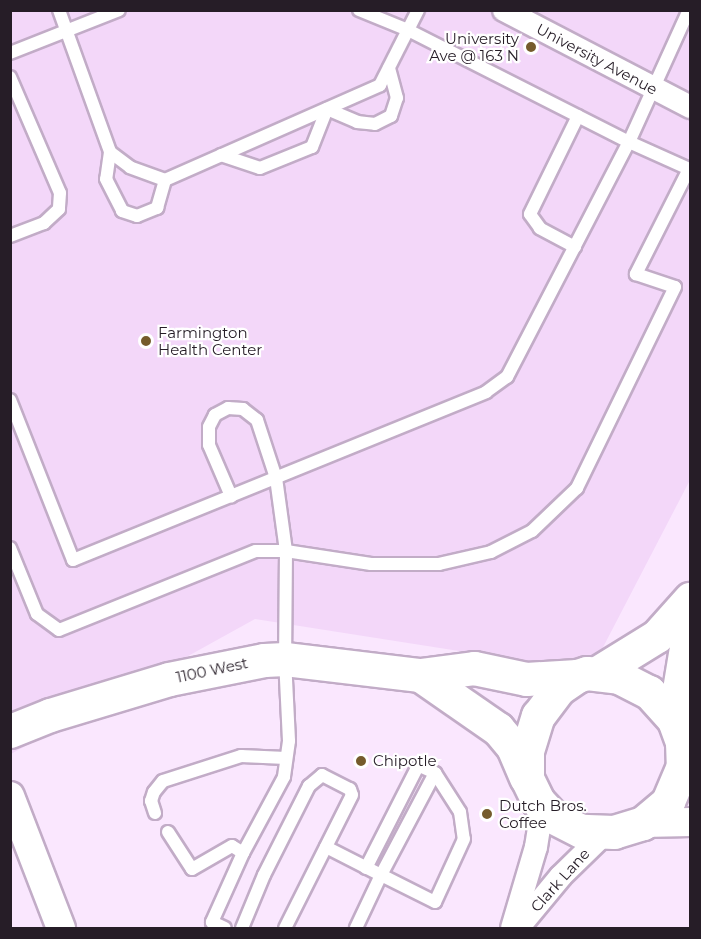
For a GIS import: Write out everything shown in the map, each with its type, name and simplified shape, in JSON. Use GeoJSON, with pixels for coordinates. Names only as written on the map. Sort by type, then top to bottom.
{"type":"FeatureCollection","features":[{"type":"Feature","properties":{"kind":"main road"},"geometry":{"type":"LineString","coordinates":[[690,599],[657,636],[558,689],[538,716],[527,751],[532,790],[552,816],[587,832],[603,834],[644,823],[668,802],[683,766],[682,739],[690,623]]}},
{"type":"Feature","properties":{"kind":"main road","name":"1100 West"},"geometry":{"type":"LineString","coordinates":[[10,731],[50,715],[169,679],[264,660],[285,659],[420,675],[474,668],[526,679],[587,674]]}},
{"type":"Feature","properties":{"kind":"main road"},"geometry":{"type":"LineString","coordinates":[[587,674],[619,677],[640,686],[664,706],[682,739]]}},
{"type":"Feature","properties":{"kind":"main road","name":"1100 West"},"geometry":{"type":"LineString","coordinates":[[420,675],[503,734],[513,747],[532,790]]}},
{"type":"Feature","properties":{"kind":"street","name":"University Avenue"},"geometry":{"type":"LineString","coordinates":[[504,10],[690,107]]}},
{"type":"Feature","properties":{"kind":"street","name":"Clark Lane"},"geometry":{"type":"LineString","coordinates":[[512,928],[536,847],[539,827],[532,790]]}},
{"type":"Feature","properties":{"kind":"street"},"geometry":{"type":"LineString","coordinates":[[10,796],[61,928]]}},
{"type":"Feature","properties":{"kind":"street"},"geometry":{"type":"LineString","coordinates":[[644,823],[690,822]]}},
{"type":"Feature","properties":{"kind":"street","name":"Clark Lane"},"geometry":{"type":"LineString","coordinates":[[518,928],[561,876],[603,834]]}},
{"type":"Feature","properties":{"kind":"lane"},"geometry":{"type":"LineString","coordinates":[[59,10],[110,152],[106,178],[122,211],[137,216],[157,208],[165,180]]}},
{"type":"Feature","properties":{"kind":"lane"},"geometry":{"type":"LineString","coordinates":[[10,53],[119,10]]}},
{"type":"Feature","properties":{"kind":"lane"},"geometry":{"type":"LineString","coordinates":[[10,548],[37,614],[59,630],[256,550],[286,551],[371,564],[447,562],[491,552],[532,531],[577,488],[675,287],[636,274],[689,169],[629,142],[408,30],[359,10]]}},
{"type":"Feature","properties":{"kind":"lane"},"geometry":{"type":"LineString","coordinates":[[110,152],[130,167],[165,180],[380,85],[417,10]]}},
{"type":"Feature","properties":{"kind":"lane"},"geometry":{"type":"LineString","coordinates":[[10,400],[73,560],[486,392],[507,377],[685,33],[689,10]]}},
{"type":"Feature","properties":{"kind":"lane"},"geometry":{"type":"LineString","coordinates":[[327,109],[357,122],[375,124],[391,116],[397,98],[389,68]]}},
{"type":"Feature","properties":{"kind":"lane"},"geometry":{"type":"LineString","coordinates":[[10,77],[60,193],[59,209],[44,223],[10,236]]}},
{"type":"Feature","properties":{"kind":"lane"},"geometry":{"type":"LineString","coordinates":[[221,155],[261,168],[312,147],[327,109]]}},
{"type":"Feature","properties":{"kind":"lane"},"geometry":{"type":"LineString","coordinates":[[575,247],[540,228],[530,214],[578,116]]}},
{"type":"Feature","properties":{"kind":"lane"},"geometry":{"type":"LineString","coordinates":[[225,928],[212,922],[243,853],[284,777],[289,741],[285,659],[286,551],[276,478],[257,420],[243,409],[228,408],[214,415],[208,427],[209,445],[231,496]]}},
{"type":"Feature","properties":{"kind":"lane"},"geometry":{"type":"LineString","coordinates":[[155,813],[151,801],[154,792],[163,781],[241,756],[286,758]]}},
{"type":"Feature","properties":{"kind":"lane"},"geometry":{"type":"LineString","coordinates":[[326,847],[366,868],[435,902],[464,839],[460,812],[435,773],[420,766],[417,768],[366,868]]}},
{"type":"Feature","properties":{"kind":"lane"},"geometry":{"type":"LineString","coordinates":[[356,928],[435,773]]}},
{"type":"Feature","properties":{"kind":"lane"},"geometry":{"type":"LineString","coordinates":[[242,928],[264,875],[314,779],[322,775],[350,789],[352,795],[285,928]]}},
{"type":"Feature","properties":{"kind":"lane"},"geometry":{"type":"LineString","coordinates":[[168,832],[192,869],[232,846],[243,853]]}},
{"type":"Feature","properties":{"kind":"shaded area"},"geometry":{"type":"Polygon","coordinates":[[[11,11],[690,11],[690,480],[599,655],[536,663],[255,619],[11,754],[11,11]]]}},
{"type":"Feature","properties":{"kind":"place","name":"University Ave @ 163 N"},"geometry":{"type":"Point","coordinates":[531,47]}},
{"type":"Feature","properties":{"kind":"place","name":"Farmington Health Center"},"geometry":{"type":"Point","coordinates":[146,341]}},
{"type":"Feature","properties":{"kind":"place","name":"Chipotle"},"geometry":{"type":"Point","coordinates":[361,761]}},
{"type":"Feature","properties":{"kind":"place","name":"Dutch Bros. Coffee"},"geometry":{"type":"Point","coordinates":[487,814]}}]}
